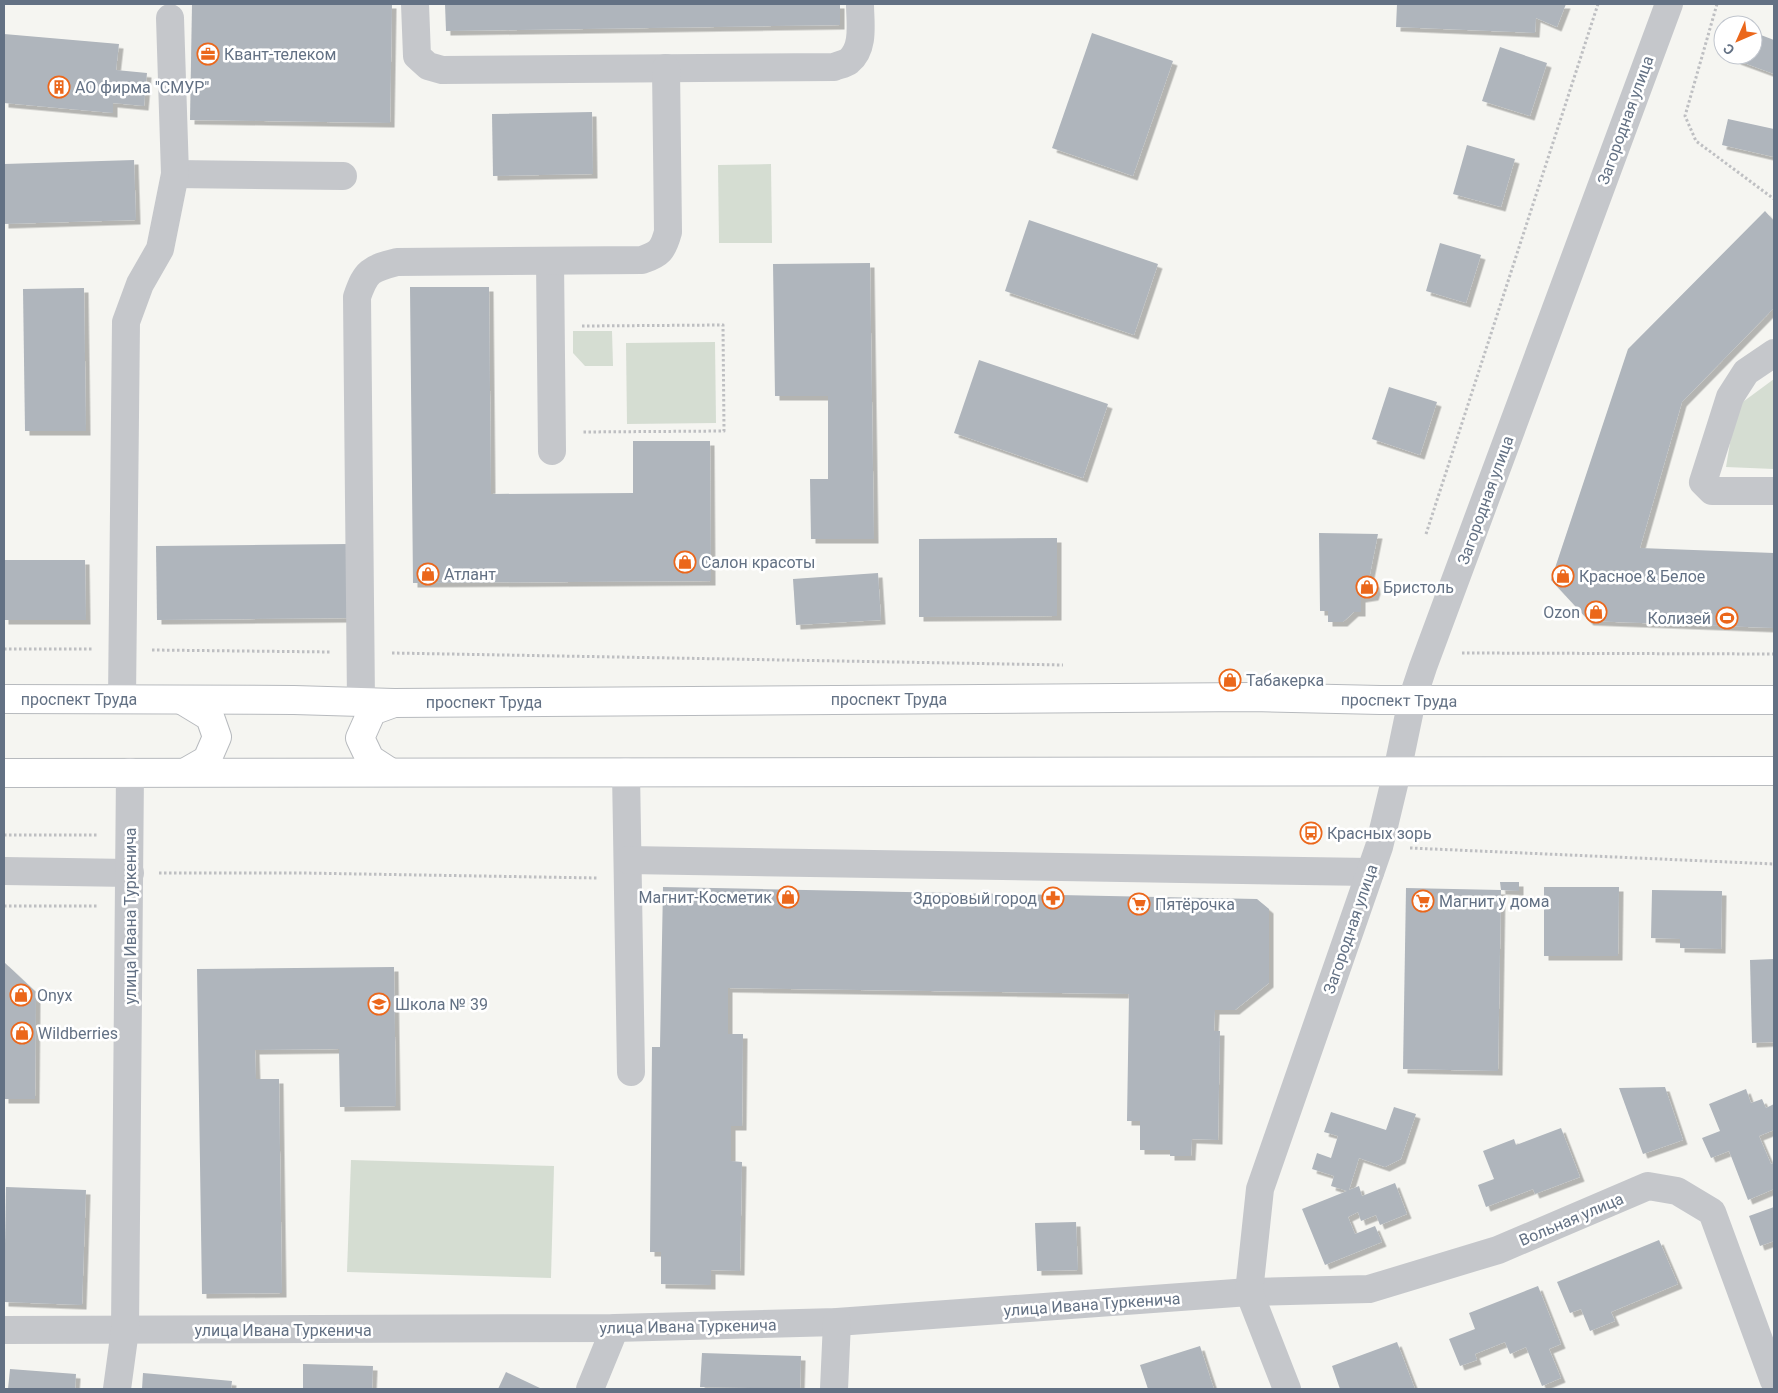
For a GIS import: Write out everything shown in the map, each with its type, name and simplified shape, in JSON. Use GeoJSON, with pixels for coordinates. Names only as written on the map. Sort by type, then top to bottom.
{"type":"FeatureCollection","features":[{"type":"Feature","properties":{"kind":"main road","name":"проспект Труда"},"geometry":{"type":"LineString","coordinates":[[4,699],[361,701],[394,703],[1232,698],[1774,700]]}},
{"type":"Feature","properties":{"kind":"main road"},"geometry":{"type":"LineString","coordinates":[[182,700],[210,717],[217,737],[207,760],[186,772]]}},
{"type":"Feature","properties":{"kind":"main road"},"geometry":{"type":"LineString","coordinates":[[390,772],[370,759],[360,738],[372,711],[394,703]]}},
{"type":"Feature","properties":{"kind":"main road"},"geometry":{"type":"LineString","coordinates":[[4,773],[1774,772]]}},
{"type":"Feature","properties":{"kind":"street"},"geometry":{"type":"LineString","coordinates":[[415,4],[417,56],[428,66],[442,70],[834,67],[848,62],[857,53],[860,39],[860,4]]}},
{"type":"Feature","properties":{"kind":"street","name":"Загородная улица"},"geometry":{"type":"LineString","coordinates":[[1249,1292],[1260,1189],[1379,847],[1398,772],[1412,700],[1669,4]]}},
{"type":"Feature","properties":{"kind":"street"},"geometry":{"type":"LineString","coordinates":[[122,699],[126,322],[140,284],[160,249],[175,174],[170,18]]}},
{"type":"Feature","properties":{"kind":"street"},"geometry":{"type":"LineString","coordinates":[[361,701],[357,297],[364,278],[376,267],[396,262],[642,260],[656,255],[664,246],[668,232],[666,68]]}},
{"type":"Feature","properties":{"kind":"street"},"geometry":{"type":"LineString","coordinates":[[175,174],[343,176]]}},
{"type":"Feature","properties":{"kind":"street"},"geometry":{"type":"LineString","coordinates":[[550,261],[552,442]]}},
{"type":"Feature","properties":{"kind":"street"},"geometry":{"type":"LineString","coordinates":[[1774,353],[1746,372],[1730,397],[1703,482],[1712,491],[1774,491]]}},
{"type":"Feature","properties":{"kind":"street","name":"улица Ивана Туркенича"},"geometry":{"type":"LineString","coordinates":[[117,1389],[125,1330],[130,772]]}},
{"type":"Feature","properties":{"kind":"street"},"geometry":{"type":"LineString","coordinates":[[626,772],[631,1072]]}},
{"type":"Feature","properties":{"kind":"street"},"geometry":{"type":"LineString","coordinates":[[628,860],[1370,872]]}},
{"type":"Feature","properties":{"kind":"street"},"geometry":{"type":"LineString","coordinates":[[4,871],[130,873]]}},
{"type":"Feature","properties":{"kind":"street","name":"Вольная улица"},"geometry":{"type":"LineString","coordinates":[[1249,1292],[1370,1289],[1498,1250],[1648,1186],[1677,1191],[1712,1212],[1774,1381]]}},
{"type":"Feature","properties":{"kind":"street"},"geometry":{"type":"LineString","coordinates":[[1249,1292],[1287,1389]]}},
{"type":"Feature","properties":{"kind":"street","name":"улица Ивана Туркенича"},"geometry":{"type":"LineString","coordinates":[[4,1330],[615,1328],[837,1322],[1249,1292]]}},
{"type":"Feature","properties":{"kind":"street"},"geometry":{"type":"LineString","coordinates":[[834,1389],[837,1322]]}},
{"type":"Feature","properties":{"kind":"street"},"geometry":{"type":"LineString","coordinates":[[590,1389],[615,1328]]}},
{"type":"Feature","properties":{"kind":"path"},"geometry":{"type":"LineString","coordinates":[[1426,534],[1598,4]]}},
{"type":"Feature","properties":{"kind":"path"},"geometry":{"type":"LineString","coordinates":[[1717,4],[1685,116],[1696,142],[1774,199]]}},
{"type":"Feature","properties":{"kind":"path"},"geometry":{"type":"LineString","coordinates":[[551,326],[723,325],[724,431],[552,442]]}},
{"type":"Feature","properties":{"kind":"path"},"geometry":{"type":"LineString","coordinates":[[4,650],[122,649],[360,652],[1068,665]]}},
{"type":"Feature","properties":{"kind":"path"},"geometry":{"type":"LineString","coordinates":[[1423,667],[1460,653],[1774,654]]}},
{"type":"Feature","properties":{"kind":"path"},"geometry":{"type":"LineString","coordinates":[[4,835],[130,835]]}},
{"type":"Feature","properties":{"kind":"path"},"geometry":{"type":"LineString","coordinates":[[1379,847],[1774,864]]}},
{"type":"Feature","properties":{"kind":"path"},"geometry":{"type":"LineString","coordinates":[[4,906],[130,906]]}},
{"type":"Feature","properties":{"kind":"shaded area"},"geometry":{"type":"Polygon","coordinates":[[[771,164],[772,243],[719,243],[718,165],[771,164]]]}},
{"type":"Feature","properties":{"kind":"shaded area"},"geometry":{"type":"Polygon","coordinates":[[[573,331],[612,331],[613,366],[585,366],[573,353],[573,331]]]}},
{"type":"Feature","properties":{"kind":"shaded area"},"geometry":{"type":"Polygon","coordinates":[[[715,342],[716,423],[627,424],[626,343],[715,342]]]}},
{"type":"Feature","properties":{"kind":"shaded area"},"geometry":{"type":"Polygon","coordinates":[[[1774,379],[1774,469],[1726,467],[1736,407],[1774,379]]]}},
{"type":"Feature","properties":{"kind":"shaded area"},"geometry":{"type":"Polygon","coordinates":[[[351,1160],[554,1166],[551,1278],[347,1272],[351,1160]]]}},
{"type":"Feature","properties":{"kind":"building"},"geometry":{"type":"Polygon","coordinates":[[[192,4],[392,4],[390,123],[190,120],[192,4]]]}},
{"type":"Feature","properties":{"kind":"building"},"geometry":{"type":"Polygon","coordinates":[[[445,4],[840,4],[840,25],[446,31],[445,4]]]}},
{"type":"Feature","properties":{"kind":"building"},"geometry":{"type":"Polygon","coordinates":[[[1397,4],[1566,4],[1557,27],[1536,18],[1535,33],[1396,27],[1397,4]]]}},
{"type":"Feature","properties":{"kind":"building"},"geometry":{"type":"Polygon","coordinates":[[[1092,33],[1173,61],[1133,176],[1052,148],[1092,33]]]}},
{"type":"Feature","properties":{"kind":"building","name":"АО фирма \"СМУР\""},"geometry":{"type":"Polygon","coordinates":[[[4,34],[119,44],[116,70],[147,73],[144,106],[113,103],[113,113],[4,103],[4,34]]]}},
{"type":"Feature","properties":{"kind":"building"},"geometry":{"type":"Polygon","coordinates":[[[1763,36],[1774,40],[1774,74],[1750,65],[1763,65],[1763,36]]]}},
{"type":"Feature","properties":{"kind":"building"},"geometry":{"type":"Polygon","coordinates":[[[1500,47],[1547,63],[1530,116],[1482,101],[1500,47]]]}},
{"type":"Feature","properties":{"kind":"building"},"geometry":{"type":"Polygon","coordinates":[[[592,112],[593,174],[493,176],[492,114],[592,112]]]}},
{"type":"Feature","properties":{"kind":"building"},"geometry":{"type":"Polygon","coordinates":[[[1728,119],[1774,129],[1774,157],[1722,145],[1728,119]]]}},
{"type":"Feature","properties":{"kind":"building"},"geometry":{"type":"Polygon","coordinates":[[[1467,145],[1515,159],[1501,207],[1453,194],[1467,145]]]}},
{"type":"Feature","properties":{"kind":"building"},"geometry":{"type":"Polygon","coordinates":[[[134,160],[136,220],[4,224],[4,164],[134,160]]]}},
{"type":"Feature","properties":{"kind":"building"},"geometry":{"type":"Polygon","coordinates":[[[1765,211],[1774,221],[1774,308],[1682,402],[1640,548],[1774,553],[1774,628],[1589,621],[1551,580],[1628,349],[1765,211]]]}},
{"type":"Feature","properties":{"kind":"building"},"geometry":{"type":"Polygon","coordinates":[[[1029,220],[1158,264],[1134,335],[1005,291],[1029,220]]]}},
{"type":"Feature","properties":{"kind":"building"},"geometry":{"type":"Polygon","coordinates":[[[1440,243],[1481,255],[1466,303],[1426,291],[1440,243]]]}},
{"type":"Feature","properties":{"kind":"building"},"geometry":{"type":"Polygon","coordinates":[[[870,263],[874,539],[811,539],[810,479],[828,479],[828,396],[775,396],[773,264],[870,263]]]}},
{"type":"Feature","properties":{"kind":"building"},"geometry":{"type":"Polygon","coordinates":[[[410,287],[489,287],[491,494],[633,493],[633,441],[710,441],[711,581],[413,583],[410,287]]]}},
{"type":"Feature","properties":{"kind":"building"},"geometry":{"type":"Polygon","coordinates":[[[84,288],[86,431],[25,431],[23,289],[84,288]]]}},
{"type":"Feature","properties":{"kind":"building"},"geometry":{"type":"Polygon","coordinates":[[[979,360],[1108,404],[1083,478],[954,433],[979,360]]]}},
{"type":"Feature","properties":{"kind":"building"},"geometry":{"type":"Polygon","coordinates":[[[1389,387],[1437,402],[1420,455],[1372,439],[1389,387]]]}},
{"type":"Feature","properties":{"kind":"building"},"geometry":{"type":"Polygon","coordinates":[[[1319,533],[1378,534],[1369,579],[1375,583],[1376,590],[1374,596],[1361,598],[1361,612],[1354,612],[1343,622],[1328,622],[1328,611],[1320,611],[1319,533]]]}},
{"type":"Feature","properties":{"kind":"building"},"geometry":{"type":"Polygon","coordinates":[[[1057,538],[1057,616],[919,617],[919,539],[1057,538]]]}},
{"type":"Feature","properties":{"kind":"building"},"geometry":{"type":"Polygon","coordinates":[[[348,544],[349,618],[157,620],[156,546],[348,544]]]}},
{"type":"Feature","properties":{"kind":"building"},"geometry":{"type":"Polygon","coordinates":[[[4,560],[85,560],[86,620],[4,620],[4,560]]]}},
{"type":"Feature","properties":{"kind":"building"},"geometry":{"type":"Polygon","coordinates":[[[878,573],[881,620],[796,625],[793,579],[878,573]]]}},
{"type":"Feature","properties":{"kind":"building"},"geometry":{"type":"Polygon","coordinates":[[[1500,882],[1519,882],[1519,891],[1501,890],[1500,882]]]}},
{"type":"Feature","properties":{"kind":"building"},"geometry":{"type":"Polygon","coordinates":[[[663,887],[1257,899],[1269,909],[1269,983],[1235,1010],[1215,1010],[1214,1031],[1220,1031],[1218,1140],[1192,1139],[1191,1156],[1170,1156],[1170,1150],[1140,1150],[1140,1121],[1127,1121],[1129,994],[728,988],[728,1034],[743,1034],[742,1126],[731,1126],[731,1161],[742,1162],[740,1271],[711,1270],[711,1285],[661,1284],[661,1252],[650,1252],[652,1047],[660,1047],[663,887]]]}},
{"type":"Feature","properties":{"kind":"building"},"geometry":{"type":"Polygon","coordinates":[[[1544,887],[1619,887],[1618,956],[1544,956],[1544,887]]]}},
{"type":"Feature","properties":{"kind":"building"},"geometry":{"type":"Polygon","coordinates":[[[1406,888],[1501,890],[1498,1071],[1403,1069],[1406,888]]]}},
{"type":"Feature","properties":{"kind":"building"},"geometry":{"type":"Polygon","coordinates":[[[1652,890],[1722,891],[1721,949],[1680,948],[1680,939],[1651,938],[1652,890]]]}},
{"type":"Feature","properties":{"kind":"building"},"geometry":{"type":"Polygon","coordinates":[[[1774,959],[1774,1042],[1752,1043],[1750,960],[1774,959]]]}},
{"type":"Feature","properties":{"kind":"building"},"geometry":{"type":"Polygon","coordinates":[[[4,962],[36,992],[35,1099],[4,1099],[4,962]]]}},
{"type":"Feature","properties":{"kind":"building"},"geometry":{"type":"Polygon","coordinates":[[[394,967],[396,1106],[340,1107],[339,1049],[255,1050],[256,1079],[279,1079],[282,1293],[202,1294],[197,969],[394,967]]]}},
{"type":"Feature","properties":{"kind":"building"},"geometry":{"type":"Polygon","coordinates":[[[1665,1087],[1683,1140],[1643,1154],[1619,1088],[1665,1087]]]}},
{"type":"Feature","properties":{"kind":"building"},"geometry":{"type":"Polygon","coordinates":[[[1746,1089],[1751,1103],[1762,1099],[1766,1108],[1774,1104],[1774,1130],[1759,1136],[1771,1164],[1774,1163],[1774,1189],[1748,1200],[1729,1151],[1711,1158],[1702,1138],[1720,1131],[1709,1104],[1746,1089]]]}},
{"type":"Feature","properties":{"kind":"building"},"geometry":{"type":"Polygon","coordinates":[[[1394,1107],[1416,1114],[1401,1159],[1385,1167],[1359,1158],[1349,1190],[1359,1186],[1362,1196],[1395,1183],[1407,1214],[1380,1225],[1376,1215],[1361,1221],[1358,1212],[1348,1217],[1355,1234],[1375,1226],[1382,1242],[1325,1265],[1302,1209],[1347,1191],[1331,1186],[1334,1176],[1312,1169],[1317,1153],[1331,1158],[1338,1136],[1324,1132],[1331,1112],[1386,1130],[1394,1107]]]}},
{"type":"Feature","properties":{"kind":"building"},"geometry":{"type":"Polygon","coordinates":[[[1561,1128],[1580,1177],[1535,1194],[1533,1189],[1486,1207],[1478,1185],[1494,1179],[1483,1151],[1514,1139],[1516,1145],[1561,1128]]]}},
{"type":"Feature","properties":{"kind":"building"},"geometry":{"type":"Polygon","coordinates":[[[6,1187],[86,1190],[82,1305],[4,1302],[6,1187]]]}},
{"type":"Feature","properties":{"kind":"building"},"geometry":{"type":"Polygon","coordinates":[[[1774,1207],[1774,1241],[1760,1246],[1749,1216],[1774,1207]]]}},
{"type":"Feature","properties":{"kind":"building"},"geometry":{"type":"Polygon","coordinates":[[[1076,1222],[1078,1270],[1037,1271],[1035,1223],[1076,1222]]]}},
{"type":"Feature","properties":{"kind":"building"},"geometry":{"type":"Polygon","coordinates":[[[1659,1240],[1678,1284],[1611,1312],[1615,1321],[1590,1331],[1581,1309],[1570,1313],[1557,1282],[1659,1240]]]}},
{"type":"Feature","properties":{"kind":"building"},"geometry":{"type":"Polygon","coordinates":[[[1538,1286],[1561,1344],[1549,1349],[1561,1378],[1542,1386],[1526,1347],[1510,1354],[1505,1342],[1475,1354],[1477,1360],[1460,1366],[1449,1339],[1475,1329],[1469,1313],[1538,1286]]]}},
{"type":"Feature","properties":{"kind":"building"},"geometry":{"type":"Polygon","coordinates":[[[1397,1342],[1415,1389],[1340,1389],[1332,1366],[1397,1342]]]}},
{"type":"Feature","properties":{"kind":"building"},"geometry":{"type":"Polygon","coordinates":[[[1200,1346],[1214,1389],[1148,1389],[1140,1365],[1200,1346]]]}},
{"type":"Feature","properties":{"kind":"building"},"geometry":{"type":"Polygon","coordinates":[[[702,1353],[801,1356],[800,1389],[700,1387],[702,1353]]]}},
{"type":"Feature","properties":{"kind":"building"},"geometry":{"type":"Polygon","coordinates":[[[303,1364],[373,1366],[372,1389],[303,1389],[303,1364]]]}},
{"type":"Feature","properties":{"kind":"building"},"geometry":{"type":"Polygon","coordinates":[[[10,1369],[76,1374],[75,1389],[8,1389],[10,1369]]]}},
{"type":"Feature","properties":{"kind":"building"},"geometry":{"type":"Polygon","coordinates":[[[506,1372],[542,1389],[498,1389],[506,1372]]]}},
{"type":"Feature","properties":{"kind":"building"},"geometry":{"type":"Polygon","coordinates":[[[143,1373],[232,1381],[231,1389],[142,1389],[143,1373]]]}},
{"type":"Feature","properties":{"kind":"place","name":"Квант-телеком"},"geometry":{"type":"Point","coordinates":[208,54]}},
{"type":"Feature","properties":{"kind":"place","name":"АО фирма \"СМУР\""},"geometry":{"type":"Point","coordinates":[59,87]}},
{"type":"Feature","properties":{"kind":"place","name":"Салон красоты"},"geometry":{"type":"Point","coordinates":[685,562]}},
{"type":"Feature","properties":{"kind":"place","name":"Атлант"},"geometry":{"type":"Point","coordinates":[428,574]}},
{"type":"Feature","properties":{"kind":"place","name":"Красное & Белое"},"geometry":{"type":"Point","coordinates":[1563,576]}},
{"type":"Feature","properties":{"kind":"place","name":"Бристоль"},"geometry":{"type":"Point","coordinates":[1367,587]}},
{"type":"Feature","properties":{"kind":"place","name":"Ozon"},"geometry":{"type":"Point","coordinates":[1596,612]}},
{"type":"Feature","properties":{"kind":"place","name":"Колизей"},"geometry":{"type":"Point","coordinates":[1727,618]}},
{"type":"Feature","properties":{"kind":"place","name":"Табакерка"},"geometry":{"type":"Point","coordinates":[1230,680]}},
{"type":"Feature","properties":{"kind":"place","name":"Красных зорь"},"geometry":{"type":"Point","coordinates":[1311,833]}},
{"type":"Feature","properties":{"kind":"place","name":"Магнит-Косметик"},"geometry":{"type":"Point","coordinates":[788,897]}},
{"type":"Feature","properties":{"kind":"place","name":"Здоровый город"},"geometry":{"type":"Point","coordinates":[1053,898]}},
{"type":"Feature","properties":{"kind":"place","name":"Магнит у дома"},"geometry":{"type":"Point","coordinates":[1423,901]}},
{"type":"Feature","properties":{"kind":"place","name":"Пятёрочка"},"geometry":{"type":"Point","coordinates":[1139,904]}},
{"type":"Feature","properties":{"kind":"place","name":"Onyx"},"geometry":{"type":"Point","coordinates":[21,995]}},
{"type":"Feature","properties":{"kind":"place","name":"Школа № 39"},"geometry":{"type":"Point","coordinates":[379,1004]}},
{"type":"Feature","properties":{"kind":"place","name":"Wildberries"},"geometry":{"type":"Point","coordinates":[22,1033]}}]}
